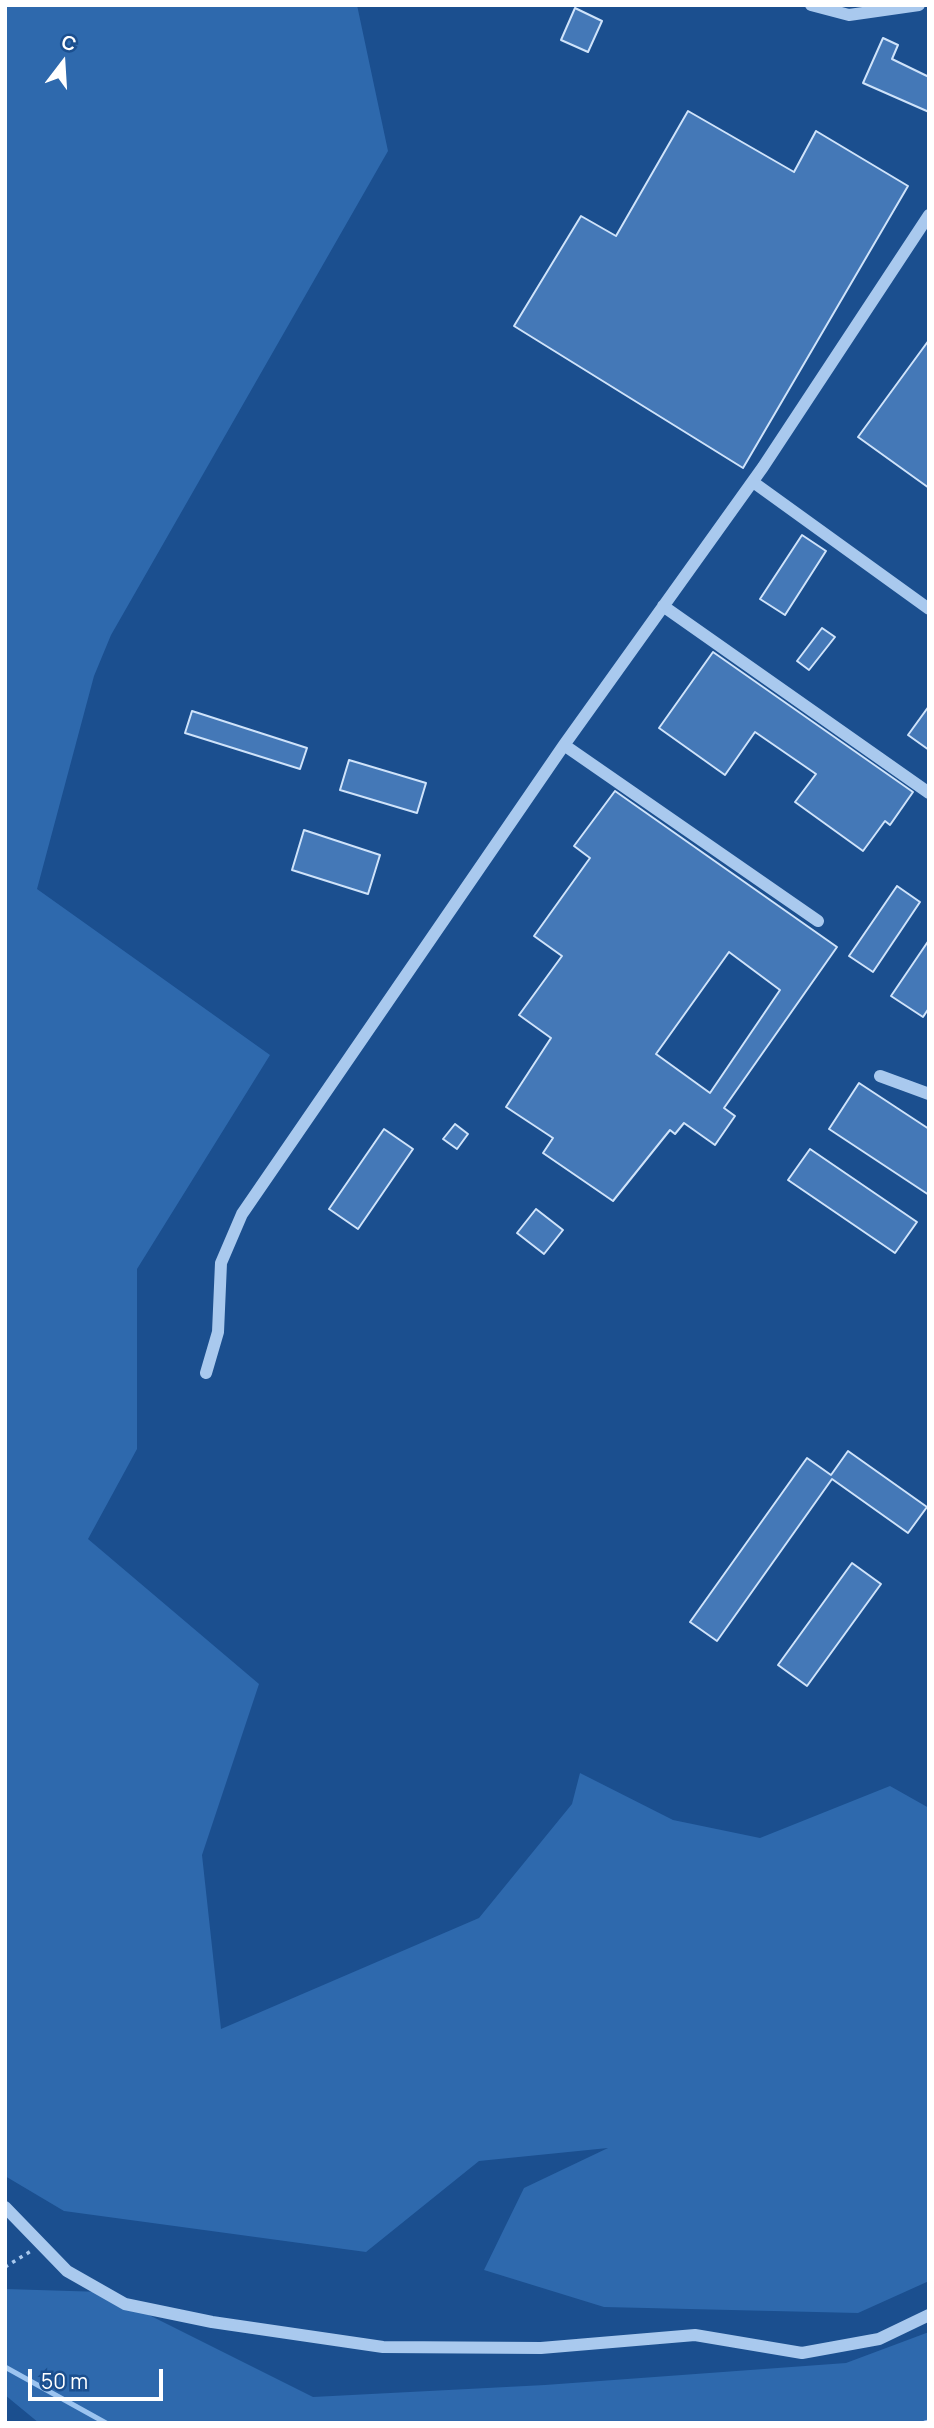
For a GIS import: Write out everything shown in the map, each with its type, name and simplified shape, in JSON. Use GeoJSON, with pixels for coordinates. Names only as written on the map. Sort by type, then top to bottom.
{"type":"FeatureCollection","features":[{"type":"Feature","properties":{"kind":"street"},"geometry":{"type":"LineString","coordinates":[[811,5],[849,15],[919,5]]}},
{"type":"Feature","properties":{"kind":"street"},"geometry":{"type":"LineString","coordinates":[[206,1373],[218,1332],[221,1263],[242,1214],[564,745],[753,482],[929,215]]}},
{"type":"Feature","properties":{"kind":"street"},"geometry":{"type":"LineString","coordinates":[[753,482],[929,609]]}},
{"type":"Feature","properties":{"kind":"street"},"geometry":{"type":"LineString","coordinates":[[663,606],[929,793]]}},
{"type":"Feature","properties":{"kind":"street"},"geometry":{"type":"LineString","coordinates":[[564,745],[818,921]]}},
{"type":"Feature","properties":{"kind":"street"},"geometry":{"type":"LineString","coordinates":[[880,1076],[929,1094]]}},
{"type":"Feature","properties":{"kind":"street"},"geometry":{"type":"LineString","coordinates":[[5,2207],[67,2270],[125,2304],[212,2322],[383,2347],[541,2347],[695,2335],[802,2353],[879,2339],[929,2315]]}},
{"type":"Feature","properties":{"kind":"path"},"geometry":{"type":"LineString","coordinates":[[5,2267],[41,2244]]}},
{"type":"Feature","properties":{"kind":"shaded area"},"geometry":{"type":"Polygon","coordinates":[[[5,5],[357,5],[388,151],[111,635],[94,676],[37,889],[270,1055],[137,1269],[137,1449],[88,1539],[259,1684],[202,1855],[221,2029],[479,1918],[572,1804],[580,1773],[673,1820],[760,1838],[890,1786],[929,1808],[929,2281],[858,2313],[604,2307],[484,2270],[524,2188],[608,2148],[479,2161],[366,2252],[64,2211],[5,2176],[5,5]]]}},
{"type":"Feature","properties":{"kind":"shaded area"},"geometry":{"type":"Polygon","coordinates":[[[5,2289],[103,2292],[313,2397],[545,2385],[846,2363],[929,2332],[929,2423],[39,2423],[5,2395],[5,2289]]]}},
{"type":"Feature","properties":{"kind":"building"},"geometry":{"type":"Polygon","coordinates":[[[575,8],[602,21],[588,52],[561,40],[575,8]]]}},
{"type":"Feature","properties":{"kind":"building"},"geometry":{"type":"Polygon","coordinates":[[[883,38],[898,45],[892,59],[929,77],[929,112],[863,83],[883,38]]]}},
{"type":"Feature","properties":{"kind":"building"},"geometry":{"type":"Polygon","coordinates":[[[688,111],[794,172],[816,131],[908,186],[743,468],[514,326],[581,216],[616,236],[688,111]]]}},
{"type":"Feature","properties":{"kind":"building"},"geometry":{"type":"Polygon","coordinates":[[[929,340],[929,488],[858,437],[929,340]]]}},
{"type":"Feature","properties":{"kind":"building"},"geometry":{"type":"Polygon","coordinates":[[[802,535],[826,551],[785,615],[760,599],[802,535]]]}},
{"type":"Feature","properties":{"kind":"building"},"geometry":{"type":"Polygon","coordinates":[[[822,628],[835,637],[809,670],[797,661],[822,628]]]}},
{"type":"Feature","properties":{"kind":"building"},"geometry":{"type":"Polygon","coordinates":[[[713,652],[913,792],[890,825],[885,821],[863,851],[795,802],[816,774],[755,732],[725,775],[659,728],[713,652]]]}},
{"type":"Feature","properties":{"kind":"building"},"geometry":{"type":"Polygon","coordinates":[[[929,706],[929,750],[908,735],[929,706]]]}},
{"type":"Feature","properties":{"kind":"building"},"geometry":{"type":"Polygon","coordinates":[[[192,711],[307,748],[300,769],[185,733],[192,711]]]}},
{"type":"Feature","properties":{"kind":"building"},"geometry":{"type":"Polygon","coordinates":[[[349,760],[426,783],[417,813],[340,790],[349,760]]]}},
{"type":"Feature","properties":{"kind":"building"},"geometry":{"type":"Polygon","coordinates":[[[615,791],[837,947],[724,1108],[735,1116],[715,1145],[684,1123],[675,1134],[670,1130],[613,1201],[543,1153],[553,1138],[506,1107],[551,1038],[519,1015],[562,956],[534,936],[590,858],[574,846],[615,791]],[[729,952],[656,1054],[710,1093],[780,990],[729,952]]]}},
{"type":"Feature","properties":{"kind":"building"},"geometry":{"type":"Polygon","coordinates":[[[304,830],[380,855],[368,894],[292,870],[304,830]]]}},
{"type":"Feature","properties":{"kind":"building"},"geometry":{"type":"Polygon","coordinates":[[[897,886],[920,902],[873,972],[849,956],[897,886]]]}},
{"type":"Feature","properties":{"kind":"building"},"geometry":{"type":"Polygon","coordinates":[[[929,940],[929,1008],[923,1017],[891,996],[929,940]]]}},
{"type":"Feature","properties":{"kind":"building"},"geometry":{"type":"Polygon","coordinates":[[[859,1083],[929,1129],[929,1195],[829,1129],[859,1083]]]}},
{"type":"Feature","properties":{"kind":"building"},"geometry":{"type":"Polygon","coordinates":[[[455,1124],[468,1134],[457,1149],[443,1139],[455,1124]]]}},
{"type":"Feature","properties":{"kind":"building"},"geometry":{"type":"Polygon","coordinates":[[[384,1129],[413,1149],[358,1229],[329,1209],[384,1129]]]}},
{"type":"Feature","properties":{"kind":"building"},"geometry":{"type":"Polygon","coordinates":[[[810,1149],[917,1222],[895,1253],[788,1180],[810,1149]]]}},
{"type":"Feature","properties":{"kind":"building"},"geometry":{"type":"Polygon","coordinates":[[[536,1209],[563,1230],[544,1254],[517,1233],[536,1209]]]}},
{"type":"Feature","properties":{"kind":"building"},"geometry":{"type":"Polygon","coordinates":[[[848,1451],[927,1507],[908,1533],[832,1479],[717,1641],[690,1622],[807,1458],[831,1475],[848,1451]]]}},
{"type":"Feature","properties":{"kind":"building"},"geometry":{"type":"Polygon","coordinates":[[[852,1563],[881,1584],[807,1686],[778,1665],[852,1563]]]}},
{"type":"Feature","properties":{"kind":"waterway"},"geometry":{"type":"LineString","coordinates":[[5,2367],[106,2423]]}},
{"type":"Feature","properties":{"kind":"waterway"},"geometry":{"type":"LineString","coordinates":[[925,2423],[929,2422]]}}]}
